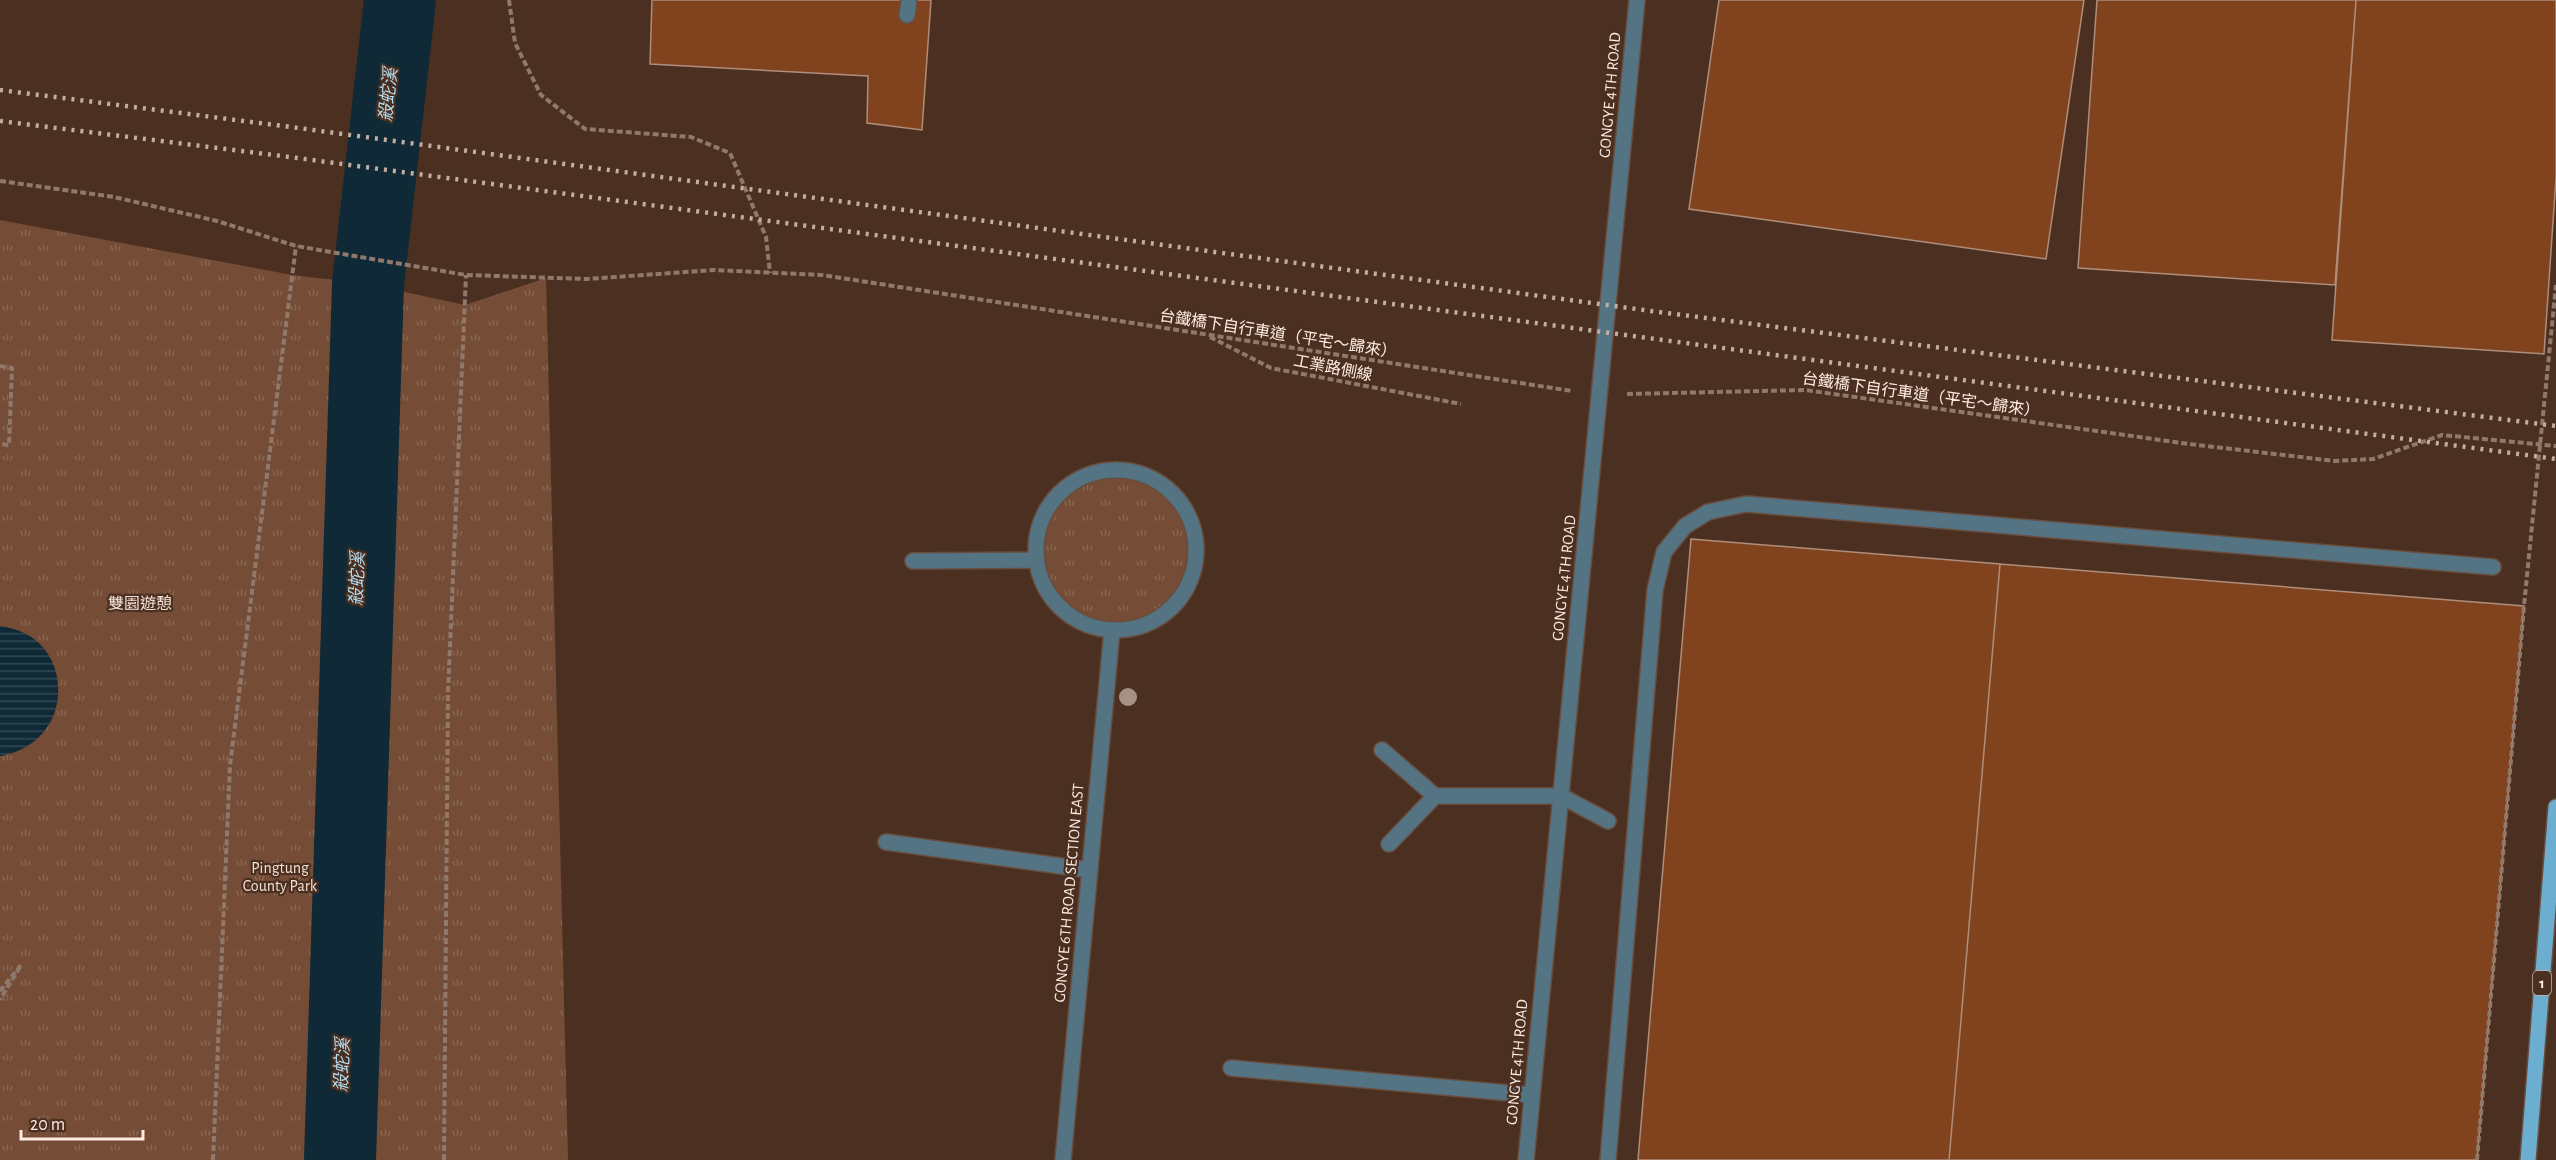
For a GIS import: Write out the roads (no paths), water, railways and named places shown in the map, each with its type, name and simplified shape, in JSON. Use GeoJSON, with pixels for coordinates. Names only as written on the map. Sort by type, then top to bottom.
{"type":"FeatureCollection","features":[{"type":"Feature","properties":{"kind":"main road","name":"1"},"geometry":{"type":"LineString","coordinates":[[2528,1160],[2556,807]]}},
{"type":"Feature","properties":{"kind":"street","name":"GONGYE 4TH ROAD"},"geometry":{"type":"LineString","coordinates":[[1526,1160],[1637,0]]}},
{"type":"Feature","properties":{"kind":"street"},"geometry":{"type":"LineString","coordinates":[[1115,469],[1142,474],[1166,486],[1184,506],[1195,531],[1197,559],[1189,585],[1174,606],[1153,621],[1129,629],[1112,630],[1079,622],[1059,606],[1044,585],[1037,560],[1037,535],[1047,510],[1065,488],[1089,475],[1115,469]]}},
{"type":"Feature","properties":{"kind":"street"},"geometry":{"type":"LineString","coordinates":[[1608,1160],[1655,590],[1664,552],[1685,526],[1708,512],[1746,504],[2493,567]]}},
{"type":"Feature","properties":{"kind":"street"},"geometry":{"type":"LineString","coordinates":[[913,561],[1037,560]]}},
{"type":"Feature","properties":{"kind":"street","name":"GONGYE 6TH ROAD SECTION EAST"},"geometry":{"type":"LineString","coordinates":[[1063,1160],[1112,630]]}},
{"type":"Feature","properties":{"kind":"street"},"geometry":{"type":"LineString","coordinates":[[1382,750],[1435,796],[1561,796],[1608,821]]}},
{"type":"Feature","properties":{"kind":"street"},"geometry":{"type":"LineString","coordinates":[[1389,844],[1435,796]]}},
{"type":"Feature","properties":{"kind":"street"},"geometry":{"type":"LineString","coordinates":[[886,842],[1090,870]]}},
{"type":"Feature","properties":{"kind":"street"},"geometry":{"type":"LineString","coordinates":[[1231,1068],[1532,1095]]}},
{"type":"Feature","properties":{"kind":"water"},"geometry":{"type":"Polygon","coordinates":[[[0,626],[26,634],[44,649],[52,660],[58,687],[54,714],[48,727],[31,744],[2,756],[0,756],[0,626]]]}},
{"type":"Feature","properties":{"kind":"waterway","name":"殺蛇溪"},"geometry":{"type":"LineString","coordinates":[[340,1160],[368,284],[400,0]]}},
{"type":"Feature","properties":{"kind":"railway"},"geometry":{"type":"LineString","coordinates":[[0,90],[291,127],[1651,311],[2556,426]]}},
{"type":"Feature","properties":{"kind":"railway"},"geometry":{"type":"LineString","coordinates":[[0,121],[282,156],[2556,459]]}},
{"type":"Feature","properties":{"kind":"park label","name":"雙園遊憩"},"geometry":{"type":"Point","coordinates":[140,604]}},
{"type":"Feature","properties":{"kind":"park label","name":"Pingtung County Park"},"geometry":{"type":"Point","coordinates":[280,877]}}]}
